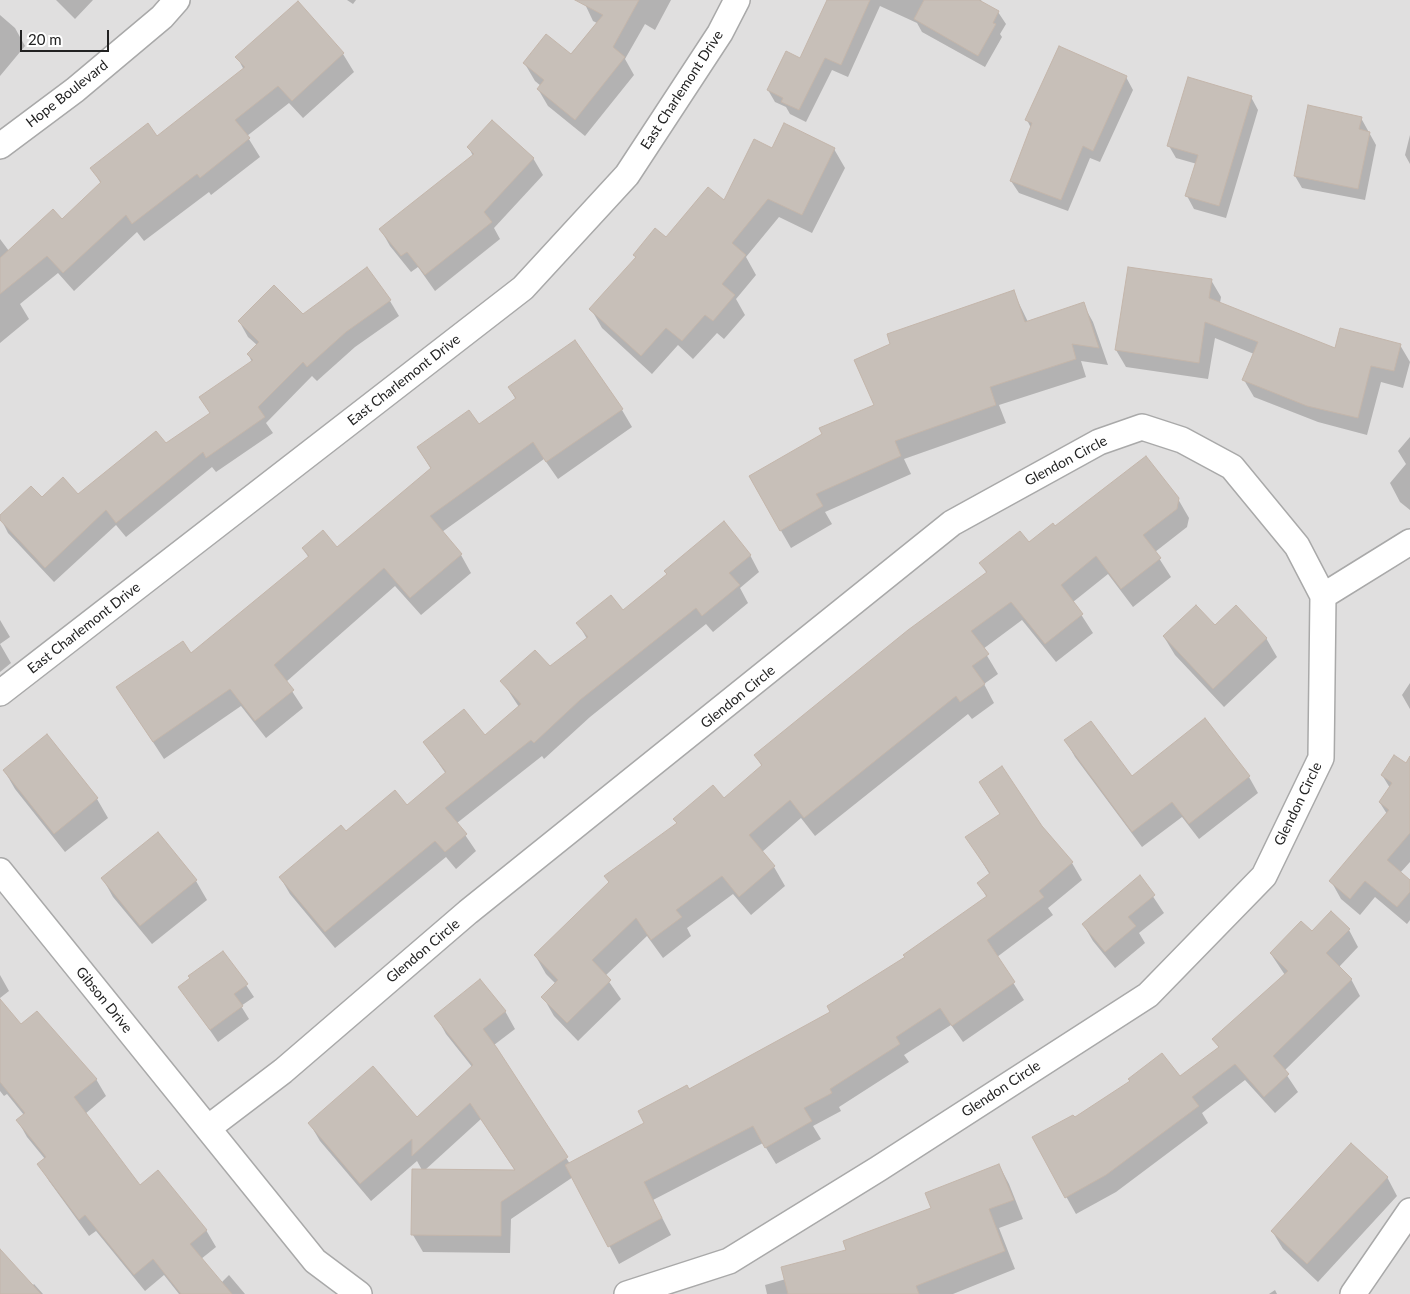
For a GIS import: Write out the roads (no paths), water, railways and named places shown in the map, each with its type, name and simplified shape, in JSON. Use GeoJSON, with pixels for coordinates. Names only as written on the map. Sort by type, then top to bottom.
{"type":"FeatureCollection","features":[{"type":"Feature","properties":{"kind":"street","name":"Hope Boulevard"},"geometry":{"type":"LineString","coordinates":[[0,146],[75,90],[162,17],[177,0]]}},
{"type":"Feature","properties":{"kind":"street","name":"East Charlemont Drive"},"geometry":{"type":"LineString","coordinates":[[0,693],[523,288],[627,175],[720,33],[737,0]]}},
{"type":"Feature","properties":{"kind":"street","name":"Glendon Circle"},"geometry":{"type":"LineString","coordinates":[[208,1128],[283,1070],[468,912],[952,522],[1099,442],[1142,427],[1182,440],[1232,467],[1297,546],[1323,596],[1321,758],[1264,876],[1148,995],[878,1170],[729,1262],[627,1294]]}},
{"type":"Feature","properties":{"kind":"street"},"geometry":{"type":"LineString","coordinates":[[1323,596],[1410,542]]}},
{"type":"Feature","properties":{"kind":"street","name":"Gibson Drive"},"geometry":{"type":"LineString","coordinates":[[0,871],[208,1128]]}},
{"type":"Feature","properties":{"kind":"street"},"geometry":{"type":"LineString","coordinates":[[208,1128],[316,1260],[359,1294]]}},
{"type":"Feature","properties":{"kind":"street"},"geometry":{"type":"LineString","coordinates":[[1353,1294],[1410,1211]]}}]}
